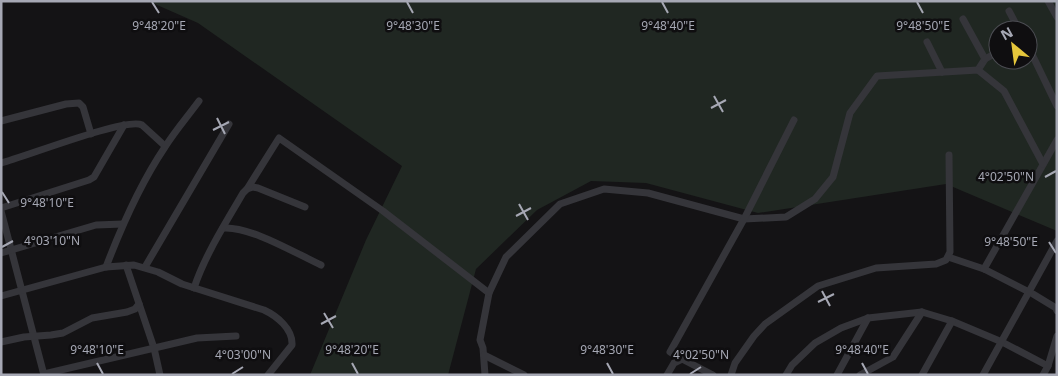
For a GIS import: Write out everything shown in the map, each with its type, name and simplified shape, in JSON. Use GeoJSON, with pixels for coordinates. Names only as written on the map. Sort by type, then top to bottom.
{"type":"FeatureCollection","features":[{"type":"Feature","properties":{"kind":"street"},"geometry":{"type":"LineString","coordinates":[[1048,1],[1057,17]]}},
{"type":"Feature","properties":{"kind":"street"},"geometry":{"type":"LineString","coordinates":[[1009,11],[1014,20]]}},
{"type":"Feature","properties":{"kind":"street"},"geometry":{"type":"LineString","coordinates":[[963,19],[986,59],[978,70]]}},
{"type":"Feature","properties":{"kind":"street"},"geometry":{"type":"LineString","coordinates":[[927,42],[942,72]]}},
{"type":"Feature","properties":{"kind":"street"},"geometry":{"type":"LineString","coordinates":[[1038,67],[1057,106]]}},
{"type":"Feature","properties":{"kind":"street"},"geometry":{"type":"LineString","coordinates":[[485,375],[483,348],[480,340],[489,293],[506,257],[560,204],[604,189],[648,192],[744,218],[786,217],[815,199],[833,177],[850,113],[877,76],[978,70],[1004,91],[1043,164]]}},
{"type":"Feature","properties":{"kind":"street"},"geometry":{"type":"LineString","coordinates":[[106,267],[123,224],[165,146],[199,101]]}},
{"type":"Feature","properties":{"kind":"street"},"geometry":{"type":"LineString","coordinates":[[1,121],[66,104],[79,103],[83,107],[90,134]]}},
{"type":"Feature","properties":{"kind":"street"},"geometry":{"type":"LineString","coordinates":[[713,375],[670,352],[744,218],[794,120]]}},
{"type":"Feature","properties":{"kind":"street"},"geometry":{"type":"LineString","coordinates":[[1,163],[90,134],[138,123],[165,146]]}},
{"type":"Feature","properties":{"kind":"street"},"geometry":{"type":"LineString","coordinates":[[145,267],[229,124]]}},
{"type":"Feature","properties":{"kind":"street"},"geometry":{"type":"LineString","coordinates":[[124,125],[97,171],[89,180],[1,209],[44,375],[197,338],[236,336]]}},
{"type":"Feature","properties":{"kind":"street"},"geometry":{"type":"LineString","coordinates":[[194,288],[223,228],[243,193],[279,138],[383,211],[489,293]]}},
{"type":"Feature","properties":{"kind":"street"},"geometry":{"type":"LineString","coordinates":[[984,269],[1057,140]]}},
{"type":"Feature","properties":{"kind":"street"},"geometry":{"type":"LineString","coordinates":[[731,375],[735,363],[765,324],[818,286],[876,268],[944,262],[950,252],[949,155]]}},
{"type":"Feature","properties":{"kind":"street"},"geometry":{"type":"LineString","coordinates":[[247,189],[258,188],[305,207]]}},
{"type":"Feature","properties":{"kind":"street"},"geometry":{"type":"LineString","coordinates":[[1,252],[96,225],[123,224]]}},
{"type":"Feature","properties":{"kind":"street"},"geometry":{"type":"LineString","coordinates":[[223,228],[252,233],[321,265]]}},
{"type":"Feature","properties":{"kind":"street"},"geometry":{"type":"LineString","coordinates":[[983,375],[1057,241]]}},
{"type":"Feature","properties":{"kind":"street"},"geometry":{"type":"LineString","coordinates":[[948,257],[984,269],[1030,292],[1056,308],[1057,311]]}},
{"type":"Feature","properties":{"kind":"street"},"geometry":{"type":"LineString","coordinates":[[126,265],[154,348],[160,375]]}},
{"type":"Feature","properties":{"kind":"street"},"geometry":{"type":"LineString","coordinates":[[1,296],[106,267],[126,265],[145,267],[182,284],[264,310],[280,320],[291,337],[292,345],[268,375]]}},
{"type":"Feature","properties":{"kind":"street"},"geometry":{"type":"LineString","coordinates":[[1,342],[63,333],[92,318],[127,312],[135,309],[139,304]]}},
{"type":"Feature","properties":{"kind":"street"},"geometry":{"type":"LineString","coordinates":[[786,375],[792,365],[815,343],[841,328],[868,318],[922,312],[1002,342],[1048,366]]}},
{"type":"Feature","properties":{"kind":"street"},"geometry":{"type":"LineString","coordinates":[[860,375],[893,356],[922,312]]}},
{"type":"Feature","properties":{"kind":"street"},"geometry":{"type":"LineString","coordinates":[[837,375],[868,318]]}},
{"type":"Feature","properties":{"kind":"street"},"geometry":{"type":"LineString","coordinates":[[922,375],[952,322]]}},
{"type":"Feature","properties":{"kind":"street"},"geometry":{"type":"LineString","coordinates":[[1044,375],[1057,336]]}},
{"type":"Feature","properties":{"kind":"street"},"geometry":{"type":"LineString","coordinates":[[484,355],[524,375]]}},
{"type":"Feature","properties":{"kind":"street"},"geometry":{"type":"LineString","coordinates":[[667,375],[674,363],[682,359]]}},
{"type":"Feature","properties":{"kind":"shaded area"},"geometry":{"type":"Polygon","coordinates":[[[148,1],[1057,1],[1057,231],[946,184],[758,213],[646,183],[591,181],[537,210],[476,269],[448,375],[310,375],[366,240],[402,166],[198,23],[148,1]]]}}]}
